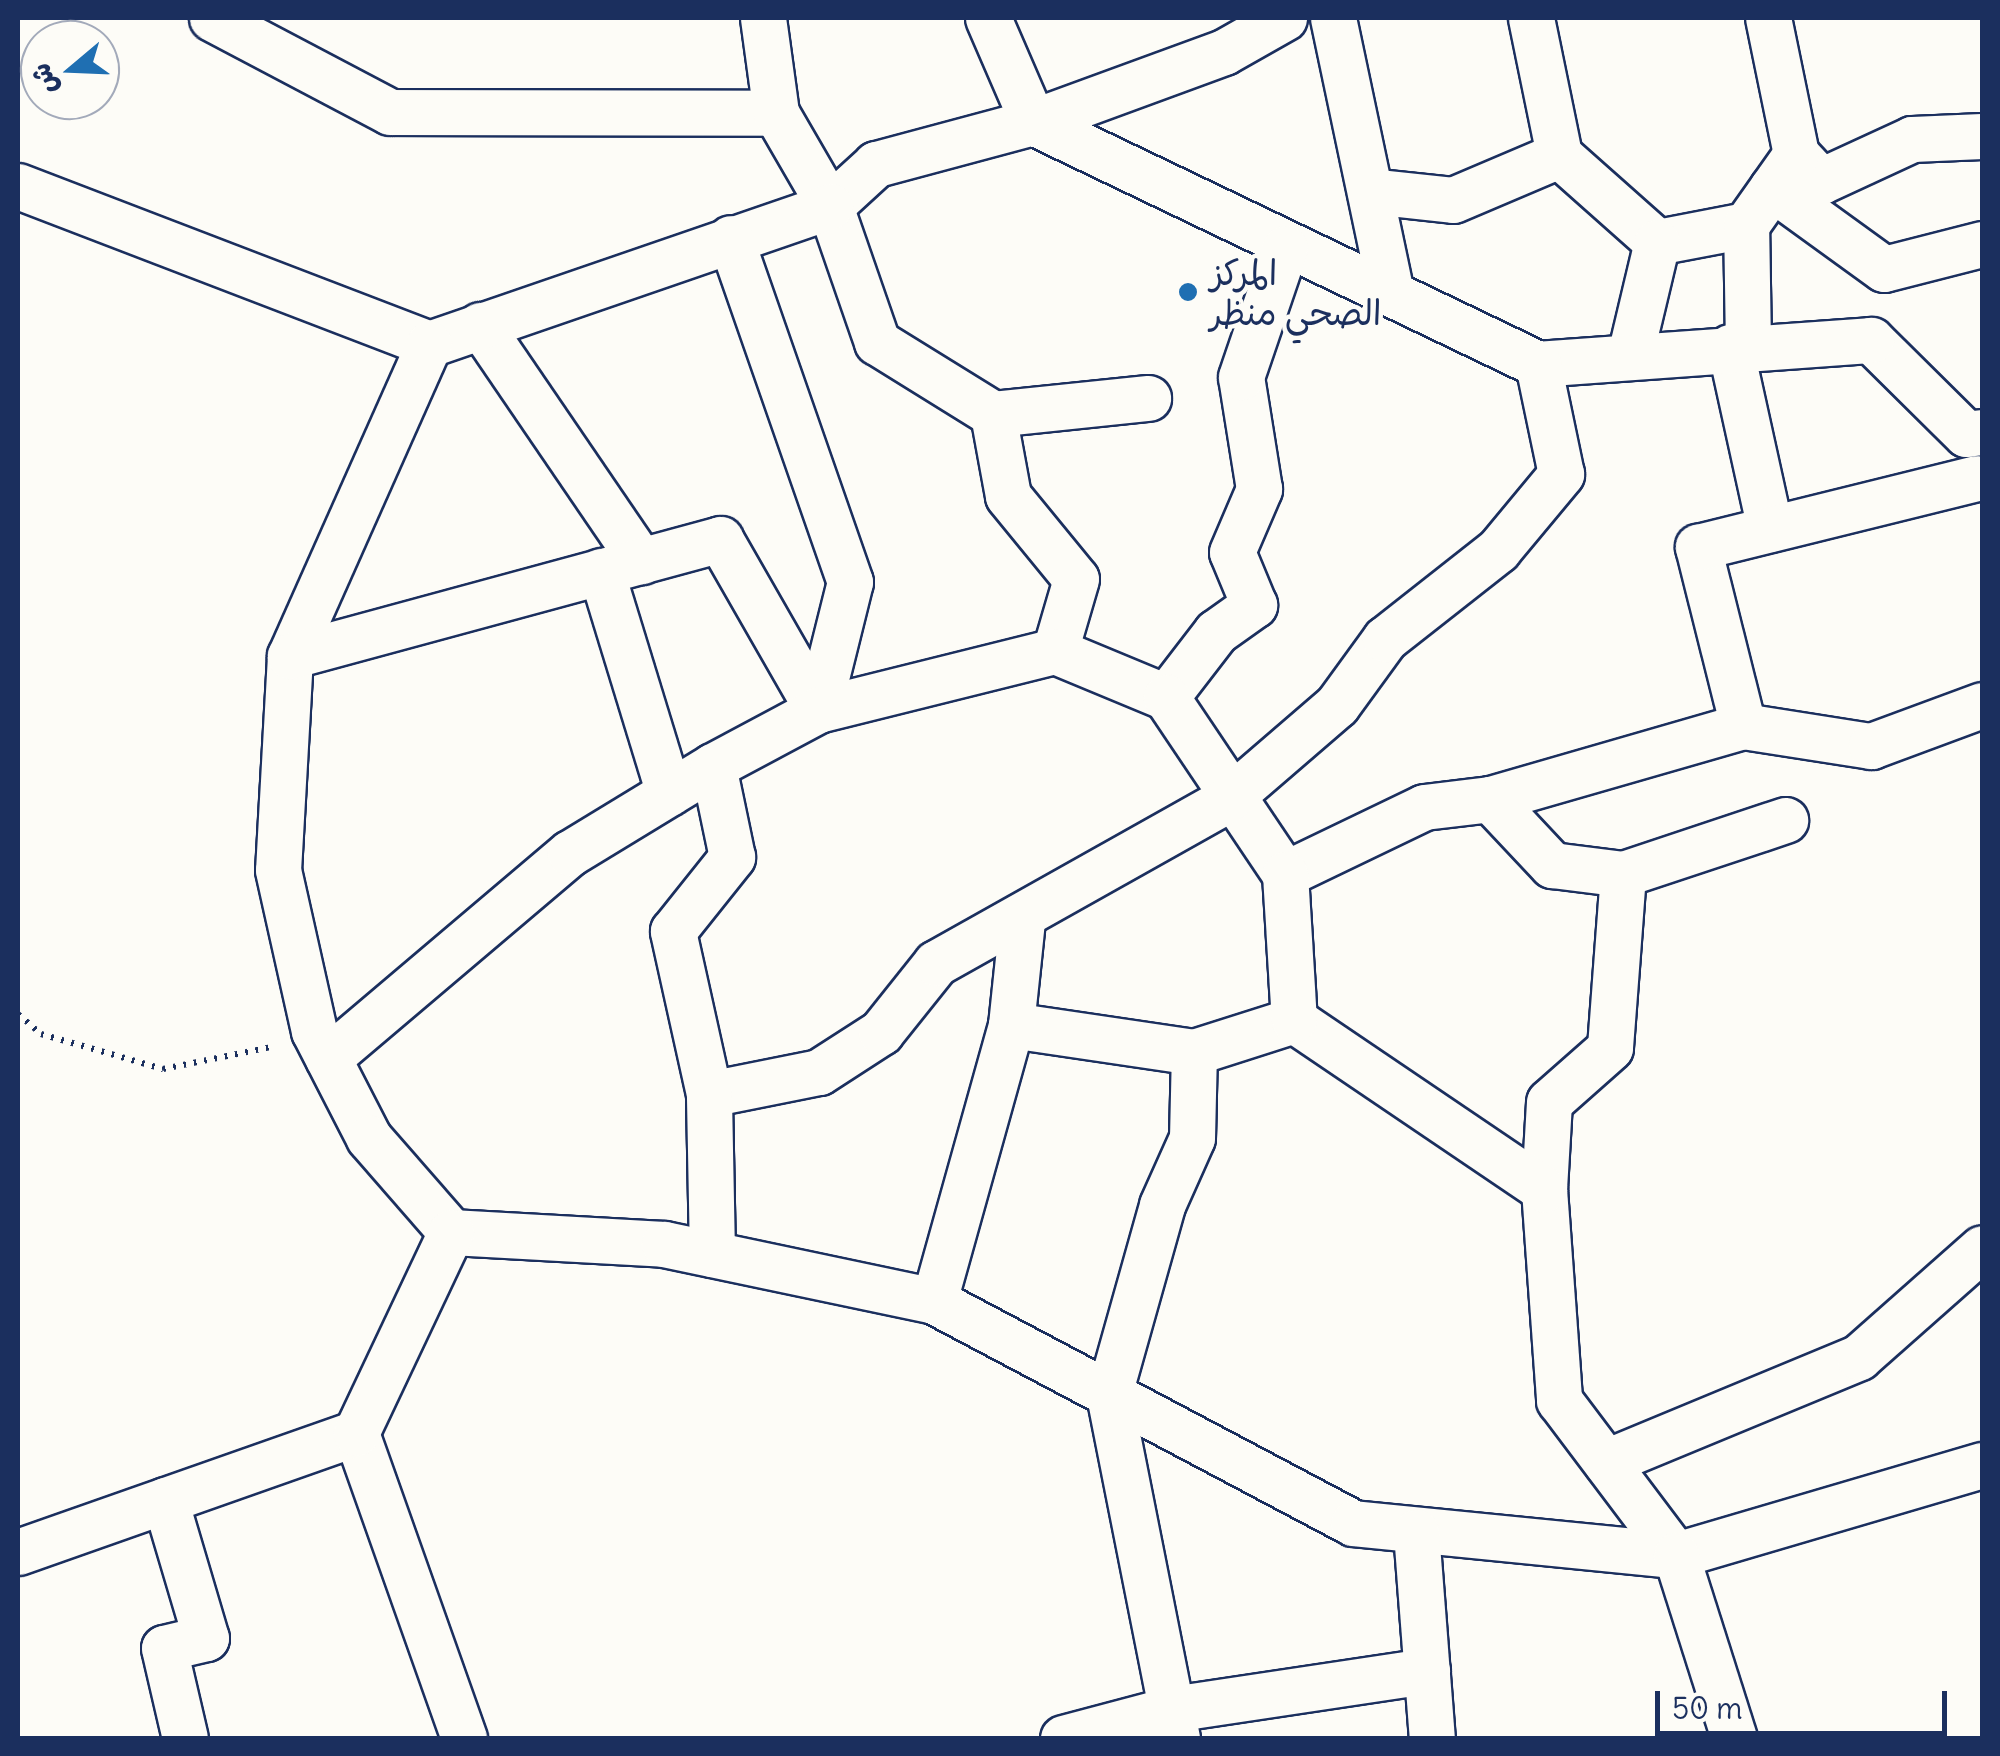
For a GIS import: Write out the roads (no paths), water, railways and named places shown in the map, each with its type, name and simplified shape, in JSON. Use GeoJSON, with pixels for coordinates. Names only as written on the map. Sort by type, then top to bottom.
{"type":"FeatureCollection","features":[{"type":"Feature","properties":{"kind":"street"},"geometry":{"type":"LineString","coordinates":[[212,18],[390,112],[776,114]]}},
{"type":"Feature","properties":{"kind":"street"},"geometry":{"type":"LineString","coordinates":[[763,18],[776,114],[830,206],[877,342],[992,414],[1148,398]]}},
{"type":"Feature","properties":{"kind":"street"},"geometry":{"type":"LineString","coordinates":[[988,18],[1033,122],[1285,248],[1390,288],[1538,364],[1739,346],[1871,340],[1974,433],[1980,489],[1770,529],[1698,547],[1743,726]]}},
{"type":"Feature","properties":{"kind":"street"},"geometry":{"type":"LineString","coordinates":[[18,186],[429,344],[830,206],[876,164],[1033,122],[1224,52],[1284,18]]}},
{"type":"Feature","properties":{"kind":"street"},"geometry":{"type":"LineString","coordinates":[[1333,18],[1390,288]]}},
{"type":"Feature","properties":{"kind":"street"},"geometry":{"type":"LineString","coordinates":[[1531,18],[1559,155],[1657,242]]}},
{"type":"Feature","properties":{"kind":"street"},"geometry":{"type":"LineString","coordinates":[[1768,18],[1784,171],[1884,269]]}},
{"type":"Feature","properties":{"kind":"street"},"geometry":{"type":"LineString","coordinates":[[1784,171],[1821,181],[1912,139],[1982,136]]}},
{"type":"Feature","properties":{"kind":"street"},"geometry":{"type":"LineString","coordinates":[[1370,191],[1452,200],[1559,155]]}},
{"type":"Feature","properties":{"kind":"street"},"geometry":{"type":"LineString","coordinates":[[1770,529],[1739,346],[1746,226],[1784,171]]}},
{"type":"Feature","properties":{"kind":"street"},"geometry":{"type":"LineString","coordinates":[[1657,242],[1746,226]]}},
{"type":"Feature","properties":{"kind":"street"},"geometry":{"type":"LineString","coordinates":[[730,238],[850,582],[818,710]]}},
{"type":"Feature","properties":{"kind":"street"},"geometry":{"type":"LineString","coordinates":[[1630,355],[1657,242]]}},
{"type":"Feature","properties":{"kind":"street"},"geometry":{"type":"LineString","coordinates":[[1884,269],[1982,244]]}},
{"type":"Feature","properties":{"kind":"street"},"geometry":{"type":"LineString","coordinates":[[1166,698],[1216,632],[1254,605],[1232,552],[1260,488],[1242,376],[1285,248]]}},
{"type":"Feature","properties":{"kind":"street"},"geometry":{"type":"LineString","coordinates":[[1871,340],[1884,269]]}},
{"type":"Feature","properties":{"kind":"street"},"geometry":{"type":"LineString","coordinates":[[480,325],[621,566],[669,793]]}},
{"type":"Feature","properties":{"kind":"street"},"geometry":{"type":"LineString","coordinates":[[429,344],[290,656],[278,870],[321,1044],[370,1138],[451,1232],[712,1254],[934,1301],[1353,1523],[1676,1554],[1982,1465]]}},
{"type":"Feature","properties":{"kind":"street"},"geometry":{"type":"LineString","coordinates":[[709,1094],[819,1072],[881,1032],[936,963],[1022,921],[1228,799],[1337,705],[1385,638],[1498,550],[1561,474],[1538,364]]}},
{"type":"Feature","properties":{"kind":"street"},"geometry":{"type":"LineString","coordinates":[[992,414],[1008,496],[1076,579],[1055,650]]}},
{"type":"Feature","properties":{"kind":"street"},"geometry":{"type":"LineString","coordinates":[[290,656],[720,539],[818,710]]}},
{"type":"Feature","properties":{"kind":"street"},"geometry":{"type":"LineString","coordinates":[[321,1044],[570,853],[713,766],[818,710],[1055,650],[1166,698],[1228,799],[1284,874],[1294,1020]]}},
{"type":"Feature","properties":{"kind":"street"},"geometry":{"type":"LineString","coordinates":[[1284,874],[1424,807],[1490,799],[1743,726],[1872,746],[1982,706]]}},
{"type":"Feature","properties":{"kind":"street"},"geometry":{"type":"LineString","coordinates":[[712,1254],[709,1094],[673,931],[732,857],[713,766]]}},
{"type":"Feature","properties":{"kind":"street"},"geometry":{"type":"LineString","coordinates":[[1490,799],[1552,865],[1623,874],[1786,820]]}},
{"type":"Feature","properties":{"kind":"street"},"geometry":{"type":"LineString","coordinates":[[1623,874],[1610,1048],[1549,1102],[1544,1189],[1559,1400],[1676,1554],[1734,1738]]}},
{"type":"Feature","properties":{"kind":"street"},"geometry":{"type":"LineString","coordinates":[[934,1301],[1011,1025],[1022,921]]}},
{"type":"Feature","properties":{"kind":"street"},"geometry":{"type":"LineString","coordinates":[[1294,1020],[1544,1189]]}},
{"type":"Feature","properties":{"kind":"street"},"geometry":{"type":"LineString","coordinates":[[1011,1025],[1194,1052],[1294,1020]]}},
{"type":"Feature","properties":{"kind":"street"},"geometry":{"type":"LineString","coordinates":[[1174,1724],[1109,1394],[1162,1204],[1192,1138],[1194,1052]]}},
{"type":"Feature","properties":{"kind":"street"},"geometry":{"type":"LineString","coordinates":[[451,1232],[356,1433],[464,1738]]}},
{"type":"Feature","properties":{"kind":"street"},"geometry":{"type":"LineString","coordinates":[[1606,1462],[1859,1357],[1982,1248]]}},
{"type":"Feature","properties":{"kind":"street"},"geometry":{"type":"LineString","coordinates":[[18,1552],[356,1433]]}},
{"type":"Feature","properties":{"kind":"street"},"geometry":{"type":"LineString","coordinates":[[164,1500],[206,1638],[164,1648],[185,1738]]}},
{"type":"Feature","properties":{"kind":"street"},"geometry":{"type":"LineString","coordinates":[[1416,1532],[1432,1738]]}},
{"type":"Feature","properties":{"kind":"street"},"geometry":{"type":"LineString","coordinates":[[1063,1738],[1174,1724],[1427,1672]]}},
{"type":"Feature","properties":{"kind":"place","name":"المركز الصحي منظر"},"geometry":{"type":"Point","coordinates":[1188,292]}}]}
